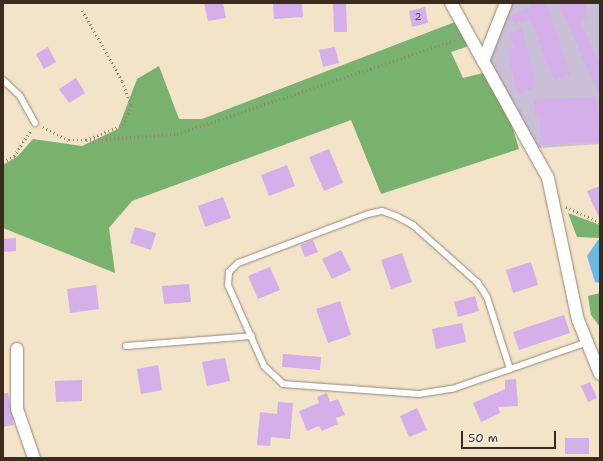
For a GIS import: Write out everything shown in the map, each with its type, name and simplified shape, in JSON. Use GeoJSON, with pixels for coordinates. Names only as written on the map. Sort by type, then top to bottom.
{"type":"FeatureCollection","features":[{"type":"Feature","properties":{"kind":"street"},"geometry":{"type":"LineString","coordinates":[[451,3],[548,178],[556,202],[585,343],[600,374]]}},
{"type":"Feature","properties":{"kind":"street"},"geometry":{"type":"LineString","coordinates":[[483,61],[506,3]]}},
{"type":"Feature","properties":{"kind":"street"},"geometry":{"type":"LineString","coordinates":[[17,349],[17,409],[34,458]]}},
{"type":"Feature","properties":{"kind":"lane"},"geometry":{"type":"LineString","coordinates":[[3,80],[20,96],[35,123]]}},
{"type":"Feature","properties":{"kind":"lane"},"geometry":{"type":"LineString","coordinates":[[510,369],[487,297],[478,283],[413,226],[382,211],[238,263],[229,272],[228,285],[252,336],[264,366],[283,384],[419,394],[452,389],[510,369],[585,343]]}},
{"type":"Feature","properties":{"kind":"lane"},"geometry":{"type":"LineString","coordinates":[[126,346],[252,336]]}},
{"type":"Feature","properties":{"kind":"path"},"geometry":{"type":"LineString","coordinates":[[82,11],[122,81],[131,105],[123,125],[86,140]]}},
{"type":"Feature","properties":{"kind":"path"},"geometry":{"type":"LineString","coordinates":[[3,162],[14,156],[35,123],[69,140],[177,134],[468,35]]}},
{"type":"Feature","properties":{"kind":"path"},"geometry":{"type":"LineString","coordinates":[[556,202],[600,222]]}},
{"type":"Feature","properties":{"kind":"shaded area"},"geometry":{"type":"Polygon","coordinates":[[[511,3],[600,3],[600,144],[538,148],[489,60],[511,3]]]}},
{"type":"Feature","properties":{"kind":"green space"},"geometry":{"type":"Polygon","coordinates":[[[455,22],[469,46],[451,52],[463,78],[483,73],[509,116],[519,149],[381,194],[351,120],[132,201],[109,228],[115,273],[3,228],[3,165],[18,156],[33,139],[82,146],[118,129],[137,79],[159,66],[179,119],[202,119],[455,22]]]}},
{"type":"Feature","properties":{"kind":"green space"},"geometry":{"type":"Polygon","coordinates":[[[568,213],[600,225],[600,238],[577,237],[568,213]]]}},
{"type":"Feature","properties":{"kind":"green space"},"geometry":{"type":"Polygon","coordinates":[[[600,293],[600,327],[591,315],[588,296],[600,293]]]}},
{"type":"Feature","properties":{"kind":"water"},"geometry":{"type":"Polygon","coordinates":[[[598,240],[600,241],[600,283],[595,282],[587,256],[598,240]]]}},
{"type":"Feature","properties":{"kind":"building"},"geometry":{"type":"Polygon","coordinates":[[[204,3],[223,3],[226,18],[208,21],[204,3]]]}},
{"type":"Feature","properties":{"kind":"building"},"geometry":{"type":"Polygon","coordinates":[[[273,3],[302,3],[303,17],[274,19],[273,3]]]}},
{"type":"Feature","properties":{"kind":"building"},"geometry":{"type":"Polygon","coordinates":[[[333,3],[346,3],[347,32],[334,32],[333,3]]]}},
{"type":"Feature","properties":{"kind":"building"},"geometry":{"type":"Polygon","coordinates":[[[530,3],[546,3],[570,74],[554,80],[530,19],[514,24],[511,16],[532,7],[530,3]]]}},
{"type":"Feature","properties":{"kind":"building"},"geometry":{"type":"Polygon","coordinates":[[[558,3],[586,3],[587,17],[580,21],[600,65],[600,96],[558,3]]]}},
{"type":"Feature","properties":{"kind":"building"},"geometry":{"type":"Polygon","coordinates":[[[425,7],[428,23],[412,27],[409,11],[425,7]]]}},
{"type":"Feature","properties":{"kind":"building"},"geometry":{"type":"Polygon","coordinates":[[[522,28],[536,87],[518,94],[507,50],[514,48],[509,33],[522,28]]]}},
{"type":"Feature","properties":{"kind":"building"},"geometry":{"type":"Polygon","coordinates":[[[48,47],[56,62],[44,69],[36,54],[48,47]]]}},
{"type":"Feature","properties":{"kind":"building"},"geometry":{"type":"Polygon","coordinates":[[[335,47],[339,63],[323,67],[319,50],[335,47]]]}},
{"type":"Feature","properties":{"kind":"building"},"geometry":{"type":"Polygon","coordinates":[[[76,78],[85,93],[69,103],[59,89],[76,78]]]}},
{"type":"Feature","properties":{"kind":"building"},"geometry":{"type":"Polygon","coordinates":[[[596,97],[600,141],[540,145],[540,115],[535,115],[534,100],[596,97]]]}},
{"type":"Feature","properties":{"kind":"building"},"geometry":{"type":"Polygon","coordinates":[[[329,149],[343,183],[324,191],[309,157],[329,149]]]}},
{"type":"Feature","properties":{"kind":"building"},"geometry":{"type":"Polygon","coordinates":[[[287,165],[295,186],[269,196],[261,175],[287,165]]]}},
{"type":"Feature","properties":{"kind":"building"},"geometry":{"type":"Polygon","coordinates":[[[600,186],[600,220],[587,191],[600,186]]]}},
{"type":"Feature","properties":{"kind":"building"},"geometry":{"type":"Polygon","coordinates":[[[223,197],[231,218],[205,227],[198,206],[223,197]]]}},
{"type":"Feature","properties":{"kind":"building"},"geometry":{"type":"Polygon","coordinates":[[[135,227],[156,233],[151,250],[130,243],[135,227]]]}},
{"type":"Feature","properties":{"kind":"building"},"geometry":{"type":"Polygon","coordinates":[[[16,238],[16,251],[3,252],[3,239],[16,238]]]}},
{"type":"Feature","properties":{"kind":"building"},"geometry":{"type":"Polygon","coordinates":[[[313,240],[318,252],[305,257],[300,245],[313,240]]]}},
{"type":"Feature","properties":{"kind":"building"},"geometry":{"type":"Polygon","coordinates":[[[341,250],[351,270],[332,279],[322,259],[341,250]]]}},
{"type":"Feature","properties":{"kind":"building"},"geometry":{"type":"Polygon","coordinates":[[[402,253],[412,282],[391,289],[381,260],[402,253]]]}},
{"type":"Feature","properties":{"kind":"building"},"geometry":{"type":"Polygon","coordinates":[[[531,262],[538,285],[513,293],[506,270],[531,262]]]}},
{"type":"Feature","properties":{"kind":"building"},"geometry":{"type":"Polygon","coordinates":[[[270,267],[280,290],[258,299],[248,276],[270,267]]]}},
{"type":"Feature","properties":{"kind":"building"},"geometry":{"type":"Polygon","coordinates":[[[189,284],[191,302],[164,304],[162,286],[189,284]]]}},
{"type":"Feature","properties":{"kind":"building"},"geometry":{"type":"Polygon","coordinates":[[[96,285],[99,309],[70,313],[67,289],[96,285]]]}},
{"type":"Feature","properties":{"kind":"building"},"geometry":{"type":"Polygon","coordinates":[[[475,296],[479,311],[458,317],[454,302],[475,296]]]}},
{"type":"Feature","properties":{"kind":"building"},"geometry":{"type":"Polygon","coordinates":[[[340,301],[351,335],[328,343],[316,309],[340,301]]]}},
{"type":"Feature","properties":{"kind":"building"},"geometry":{"type":"Polygon","coordinates":[[[564,315],[570,333],[519,350],[513,332],[564,315]]]}},
{"type":"Feature","properties":{"kind":"building"},"geometry":{"type":"Polygon","coordinates":[[[462,323],[466,342],[436,349],[432,329],[462,323]]]}},
{"type":"Feature","properties":{"kind":"building"},"geometry":{"type":"Polygon","coordinates":[[[283,354],[321,357],[320,370],[282,367],[283,354]]]}},
{"type":"Feature","properties":{"kind":"building"},"geometry":{"type":"Polygon","coordinates":[[[225,358],[230,381],[207,386],[202,362],[225,358]]]}},
{"type":"Feature","properties":{"kind":"building"},"geometry":{"type":"Polygon","coordinates":[[[158,365],[162,390],[141,394],[137,369],[158,365]]]}},
{"type":"Feature","properties":{"kind":"building"},"geometry":{"type":"Polygon","coordinates":[[[516,379],[518,406],[498,407],[500,413],[481,422],[473,403],[505,389],[505,380],[516,379]]]}},
{"type":"Feature","properties":{"kind":"building"},"geometry":{"type":"Polygon","coordinates":[[[82,380],[82,401],[56,402],[55,381],[82,380]]]}},
{"type":"Feature","properties":{"kind":"building"},"geometry":{"type":"Polygon","coordinates":[[[590,382],[597,398],[588,402],[581,386],[590,382]]]}},
{"type":"Feature","properties":{"kind":"building"},"geometry":{"type":"Polygon","coordinates":[[[3,393],[8,393],[14,425],[3,427],[3,393]]]}},
{"type":"Feature","properties":{"kind":"building"},"geometry":{"type":"Polygon","coordinates":[[[327,393],[330,402],[338,399],[345,415],[336,418],[338,424],[322,431],[319,426],[307,431],[299,411],[319,403],[317,397],[327,393]]]}},
{"type":"Feature","properties":{"kind":"building"},"geometry":{"type":"Polygon","coordinates":[[[278,402],[293,403],[290,439],[271,437],[270,446],[257,445],[260,412],[277,414],[278,402]]]}},
{"type":"Feature","properties":{"kind":"building"},"geometry":{"type":"Polygon","coordinates":[[[417,408],[427,430],[409,437],[400,416],[417,408]]]}},
{"type":"Feature","properties":{"kind":"building"},"geometry":{"type":"Polygon","coordinates":[[[565,438],[589,438],[589,454],[565,454],[565,438]]]}}]}
